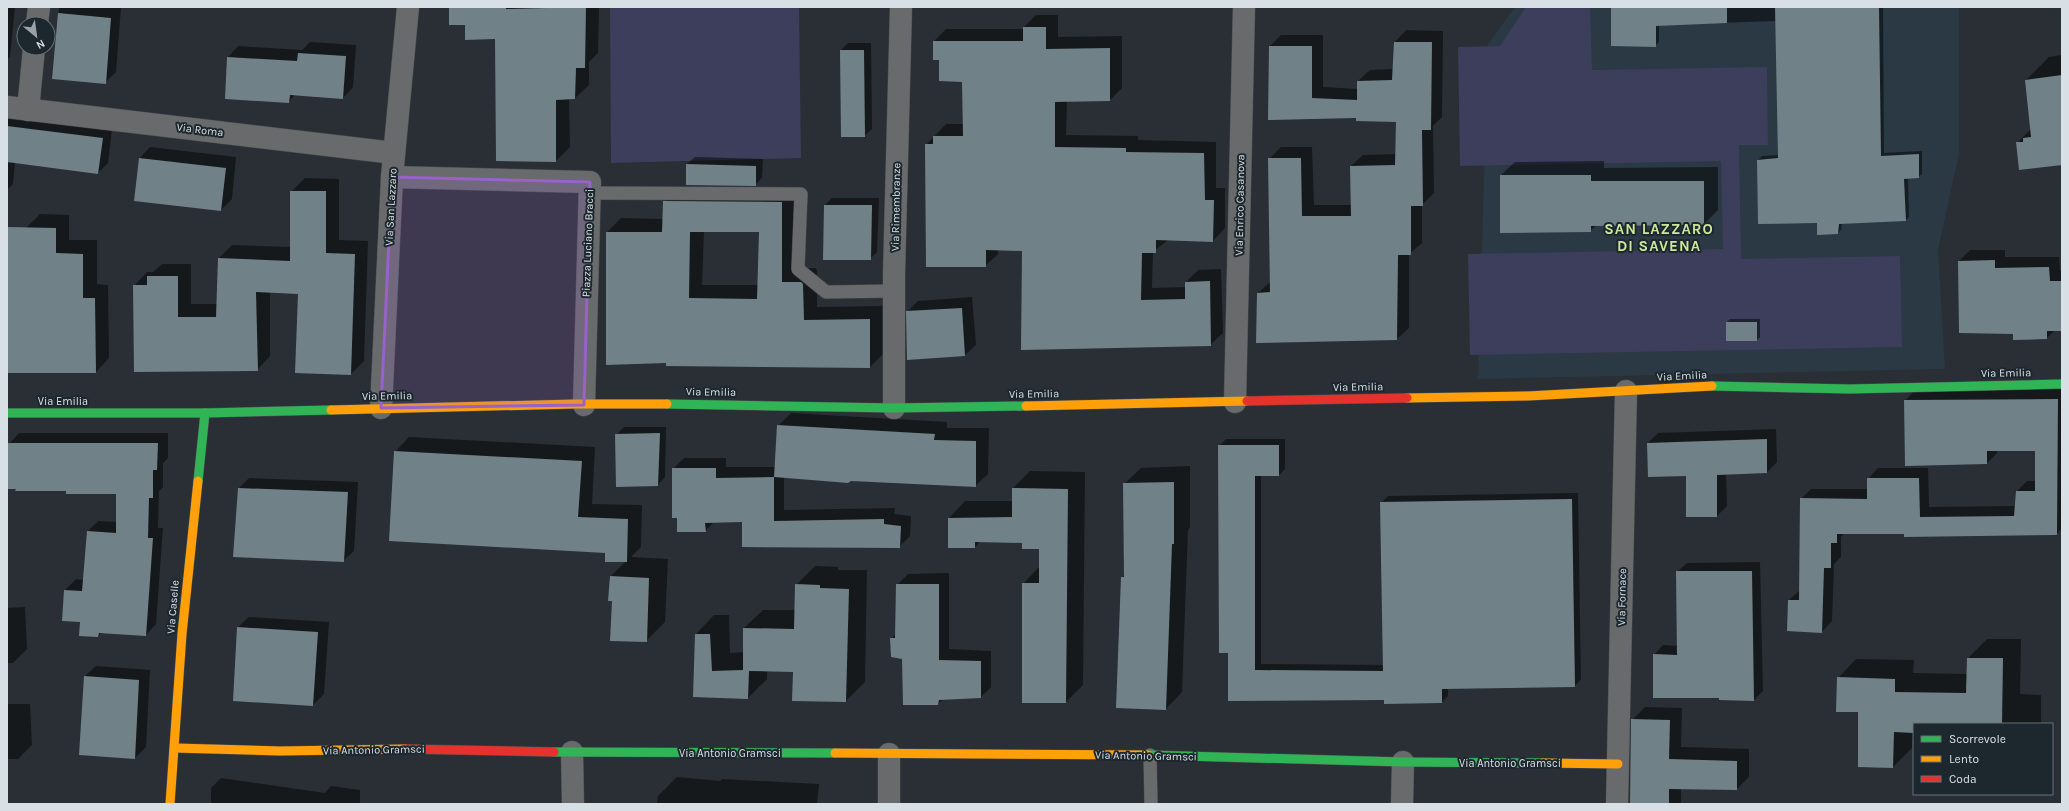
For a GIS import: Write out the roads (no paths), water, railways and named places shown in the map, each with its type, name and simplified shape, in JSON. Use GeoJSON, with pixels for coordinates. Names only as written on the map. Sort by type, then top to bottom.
{"type":"FeatureCollection","features":[{"type":"Feature","properties":{"kind":"main road","name":"Via Emilia"},"geometry":{"type":"LineString","coordinates":[[7,413],[205,412],[704,404],[894,408],[1528,396],[1698,386],[1850,389],[2062,384]]}},
{"type":"Feature","properties":{"kind":"main road","name":"Via Caselle"},"geometry":{"type":"LineString","coordinates":[[170,804],[183,626],[205,412]]}},
{"type":"Feature","properties":{"kind":"main road","name":"Via Antonio Gramsci"},"geometry":{"type":"LineString","coordinates":[[175,748],[280,751],[379,748],[572,752],[1150,755],[1402,762],[1618,764]]}},
{"type":"Feature","properties":{"kind":"street","name":"Via San Lazzaro"},"geometry":{"type":"LineString","coordinates":[[381,408],[392,177],[408,7]]}},
{"type":"Feature","properties":{"kind":"street","name":"Via Rimembranze"},"geometry":{"type":"LineString","coordinates":[[894,408],[894,291],[901,7]]}},
{"type":"Feature","properties":{"kind":"street","name":"Via Enrico Casanova"},"geometry":{"type":"LineString","coordinates":[[1235,402],[1244,7]]}},
{"type":"Feature","properties":{"kind":"street"},"geometry":{"type":"LineString","coordinates":[[28,110],[33,56]]}},
{"type":"Feature","properties":{"kind":"street","name":"Via Roma"},"geometry":{"type":"LineString","coordinates":[[7,107],[394,153]]}},
{"type":"Feature","properties":{"kind":"street","name":"Piazza Luciano Bracci"},"geometry":{"type":"LineString","coordinates":[[392,177],[590,182],[584,405]]}},
{"type":"Feature","properties":{"kind":"street","name":"Via Fornace"},"geometry":{"type":"LineString","coordinates":[[1616,804],[1626,391]]}},
{"type":"Feature","properties":{"kind":"street"},"geometry":{"type":"LineString","coordinates":[[572,752],[573,804]]}},
{"type":"Feature","properties":{"kind":"street"},"geometry":{"type":"LineString","coordinates":[[889,754],[889,804]]}},
{"type":"Feature","properties":{"kind":"street"},"geometry":{"type":"LineString","coordinates":[[1402,762],[1402,804]]}},
{"type":"Feature","properties":{"kind":"lane"},"geometry":{"type":"LineString","coordinates":[[590,193],[801,194],[798,269],[826,292],[894,291]]}},
{"type":"Feature","properties":{"kind":"lane"},"geometry":{"type":"LineString","coordinates":[[1150,755],[1151,804]]}},
{"type":"Feature","properties":{"kind":"district","name":"SAN LAZZARO DI SAVENA"},"geometry":{"type":"Point","coordinates":[1659,238]}}]}
